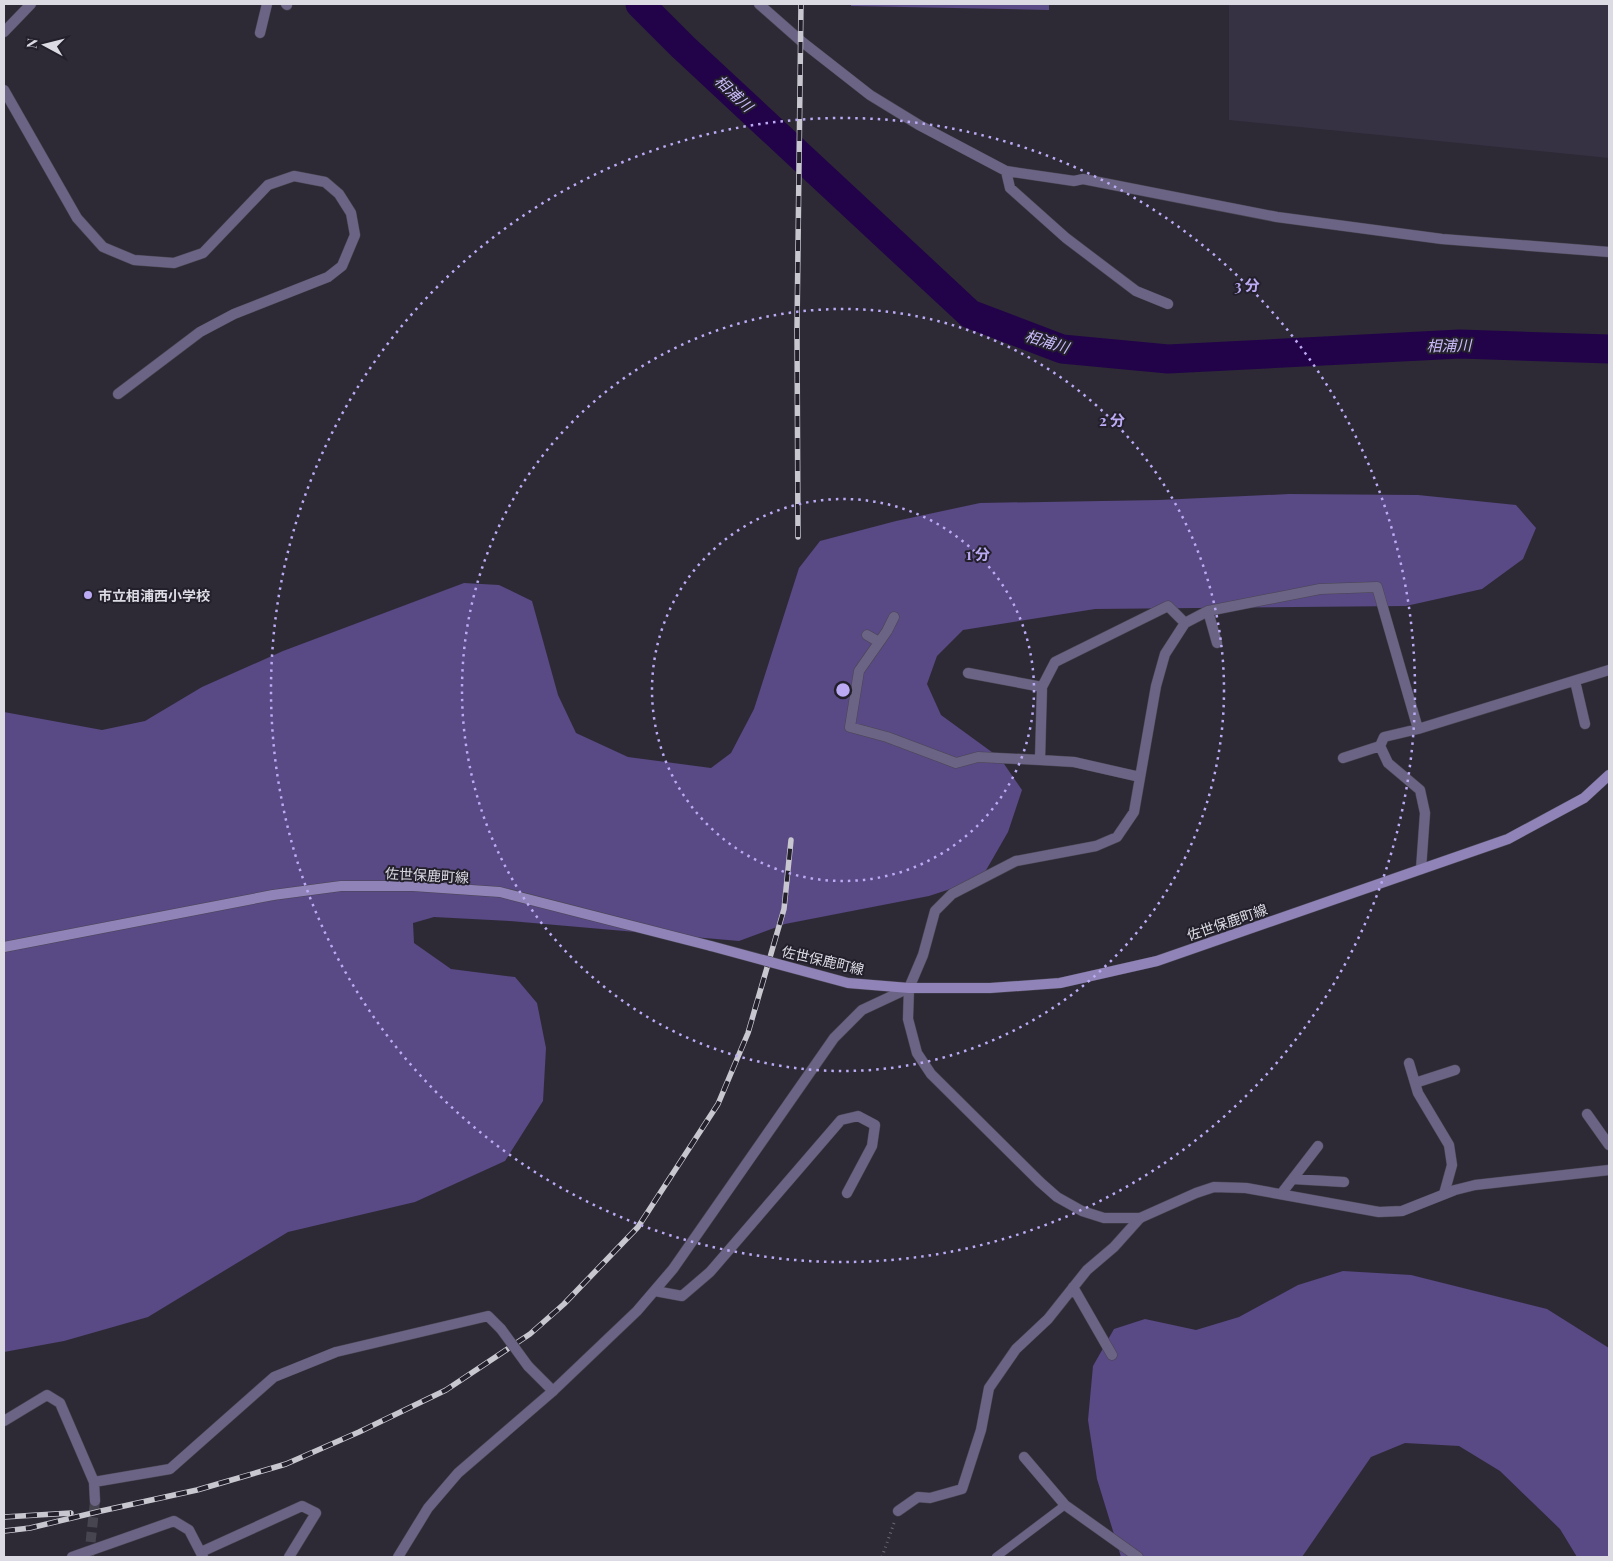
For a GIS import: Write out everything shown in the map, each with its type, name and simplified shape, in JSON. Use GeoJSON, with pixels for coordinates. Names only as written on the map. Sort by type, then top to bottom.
{"type":"FeatureCollection","features":[{"type":"Feature","properties":{"kind":"main road","name":"佐世保鹿町線"},"geometry":{"type":"LineString","coordinates":[[4,947],[273,895],[341,886],[413,886],[500,892],[848,983],[909,988],[990,988],[1060,983],[1157,961],[1508,839],[1584,798],[1609,775]]}},
{"type":"Feature","properties":{"kind":"street"},"geometry":{"type":"LineString","coordinates":[[4,32],[31,4]]}},
{"type":"Feature","properties":{"kind":"street"},"geometry":{"type":"LineString","coordinates":[[260,33],[267,4]]}},
{"type":"Feature","properties":{"kind":"street"},"geometry":{"type":"LineString","coordinates":[[759,4],[801,41],[870,95],[919,125],[1006,171],[1074,181],[1083,179],[1286,218],[1442,238],[1609,252]]}},
{"type":"Feature","properties":{"kind":"street"},"geometry":{"type":"LineString","coordinates":[[4,90],[78,218],[103,247],[134,260],[174,263],[203,253],[268,185],[294,176],[325,182],[339,194],[351,213],[355,235],[342,266],[328,277],[234,314],[209,328],[118,394]]}},
{"type":"Feature","properties":{"kind":"street"},"geometry":{"type":"LineString","coordinates":[[1006,171],[1010,188],[1066,238],[1136,290],[1168,304]]}},
{"type":"Feature","properties":{"kind":"street"},"geometry":{"type":"LineString","coordinates":[[1418,729],[1377,587],[1320,588],[1208,612],[1185,623],[1165,654],[1156,686],[1134,812],[1117,837],[1096,846],[1016,860],[952,894],[935,911],[922,955],[909,988],[908,1018],[917,1053],[931,1074],[1040,1182],[1057,1197],[1082,1211],[1104,1218],[1140,1218],[1214,1187],[1246,1188],[1378,1212],[1402,1211],[1444,1194],[1475,1185],[1609,1170]]}},
{"type":"Feature","properties":{"kind":"street"},"geometry":{"type":"LineString","coordinates":[[1040,760],[1042,687],[1055,662],[1168,606],[1185,623]]}},
{"type":"Feature","properties":{"kind":"street"},"geometry":{"type":"LineString","coordinates":[[1208,612],[1217,643]]}},
{"type":"Feature","properties":{"kind":"street"},"geometry":{"type":"LineString","coordinates":[[894,618],[859,671],[850,727],[887,737],[956,762],[978,757],[1074,762],[1140,778]]}},
{"type":"Feature","properties":{"kind":"street"},"geometry":{"type":"LineString","coordinates":[[867,635],[879,642]]}},
{"type":"Feature","properties":{"kind":"street"},"geometry":{"type":"LineString","coordinates":[[1343,758],[1380,746],[1384,737],[1418,729],[1609,670]]}},
{"type":"Feature","properties":{"kind":"street"},"geometry":{"type":"LineString","coordinates":[[968,673],[1042,687]]}},
{"type":"Feature","properties":{"kind":"street"},"geometry":{"type":"LineString","coordinates":[[1575,681],[1585,724]]}},
{"type":"Feature","properties":{"kind":"street"},"geometry":{"type":"LineString","coordinates":[[1380,746],[1388,763],[1420,790],[1425,813],[1421,870]]}},
{"type":"Feature","properties":{"kind":"street"},"geometry":{"type":"LineString","coordinates":[[398,1557],[428,1508],[458,1473],[553,1391],[636,1311],[673,1269],[834,1038],[862,1010],[909,988]]}},
{"type":"Feature","properties":{"kind":"street"},"geometry":{"type":"LineString","coordinates":[[1409,1063],[1418,1093],[1449,1146],[1452,1165],[1444,1194]]}},
{"type":"Feature","properties":{"kind":"street"},"geometry":{"type":"LineString","coordinates":[[1415,1083],[1455,1070]]}},
{"type":"Feature","properties":{"kind":"street"},"geometry":{"type":"LineString","coordinates":[[1587,1114],[1609,1145]]}},
{"type":"Feature","properties":{"kind":"street"},"geometry":{"type":"LineString","coordinates":[[654,1291],[682,1296],[710,1272],[841,1120],[858,1116],[874,1125],[872,1146],[847,1193]]}},
{"type":"Feature","properties":{"kind":"street"},"geometry":{"type":"LineString","coordinates":[[1281,1194],[1318,1146]]}},
{"type":"Feature","properties":{"kind":"street"},"geometry":{"type":"LineString","coordinates":[[1293,1179],[1344,1182]]}},
{"type":"Feature","properties":{"kind":"street"},"geometry":{"type":"LineString","coordinates":[[898,1511],[918,1497],[930,1498],[962,1490],[981,1430],[989,1388],[1016,1349],[1048,1319],[1087,1270],[1114,1247],[1140,1218]]}},
{"type":"Feature","properties":{"kind":"street"},"geometry":{"type":"LineString","coordinates":[[1073,1287],[1112,1355]]}},
{"type":"Feature","properties":{"kind":"street"},"geometry":{"type":"LineString","coordinates":[[94,1482],[170,1469],[274,1376],[336,1352],[488,1316],[501,1329],[528,1366],[553,1391]]}},
{"type":"Feature","properties":{"kind":"street"},"geometry":{"type":"LineString","coordinates":[[4,1421],[47,1395],[60,1403],[94,1482],[95,1501]]}},
{"type":"Feature","properties":{"kind":"street"},"geometry":{"type":"LineString","coordinates":[[1024,1457],[1065,1505],[1138,1557]]}},
{"type":"Feature","properties":{"kind":"street"},"geometry":{"type":"LineString","coordinates":[[72,1557],[174,1521],[189,1530],[202,1554],[302,1506],[316,1513],[289,1557]]}},
{"type":"Feature","properties":{"kind":"lane"},"geometry":{"type":"LineString","coordinates":[[996,1557],[1065,1505]]}},
{"type":"Feature","properties":{"kind":"path"},"geometry":{"type":"LineString","coordinates":[[882,1557],[898,1511]]}},
{"type":"Feature","properties":{"kind":"shaded area"},"geometry":{"type":"Polygon","coordinates":[[[851,4],[1049,4],[1049,10],[851,6],[851,4]]]}},
{"type":"Feature","properties":{"kind":"shaded area"},"geometry":{"type":"Polygon","coordinates":[[[1229,4],[1609,4],[1609,158],[1229,120],[1229,4]]]}},
{"type":"Feature","properties":{"kind":"shaded area"},"geometry":{"type":"Polygon","coordinates":[[[1289,494],[1418,495],[1516,505],[1536,528],[1523,559],[1482,589],[1406,606],[1095,609],[963,630],[937,656],[927,684],[941,715],[1000,758],[1022,790],[1008,832],[981,879],[929,896],[785,924],[739,941],[510,921],[434,917],[413,923],[414,943],[451,969],[515,977],[537,1003],[546,1048],[543,1101],[505,1161],[415,1202],[288,1232],[148,1317],[64,1341],[4,1352],[4,712],[102,730],[145,721],[202,687],[283,651],[464,583],[499,585],[532,601],[558,695],[576,733],[628,757],[711,768],[731,753],[754,709],[799,568],[820,541],[896,521],[980,503],[1159,500],[1289,494]]]}},
{"type":"Feature","properties":{"kind":"shaded area"},"geometry":{"type":"Polygon","coordinates":[[[1343,1271],[1411,1275],[1547,1309],[1609,1348],[1609,1557],[1577,1557],[1560,1529],[1500,1471],[1459,1446],[1405,1443],[1371,1457],[1302,1557],[1121,1557],[1097,1479],[1088,1420],[1093,1366],[1114,1329],[1145,1319],[1196,1330],[1239,1317],[1298,1285],[1343,1271]]]}},
{"type":"Feature","properties":{"kind":"waterway","name":"相浦川"},"geometry":{"type":"LineString","coordinates":[[640,4],[683,47],[970,314],[1062,349],[1168,359],[1460,344],[1609,349]]}},
{"type":"Feature","properties":{"kind":"tunnel"},"geometry":{"type":"LineString","coordinates":[[89,1557],[95,1501]]}},
{"type":"Feature","properties":{"kind":"railway"},"geometry":{"type":"LineString","coordinates":[[798,537],[797,329],[801,4]]}},
{"type":"Feature","properties":{"kind":"railway"},"geometry":{"type":"LineString","coordinates":[[4,1531],[30,1528],[197,1490],[286,1464],[359,1432],[446,1390],[530,1334],[564,1304],[638,1227],[718,1104],[748,1033],[784,909],[791,840]]}},
{"type":"Feature","properties":{"kind":"railway"},"geometry":{"type":"LineString","coordinates":[[4,1517],[71,1513]]}},
{"type":"Feature","properties":{"kind":"place","name":"市立相浦西小学校"},"geometry":{"type":"Point","coordinates":[88,595]}}]}
